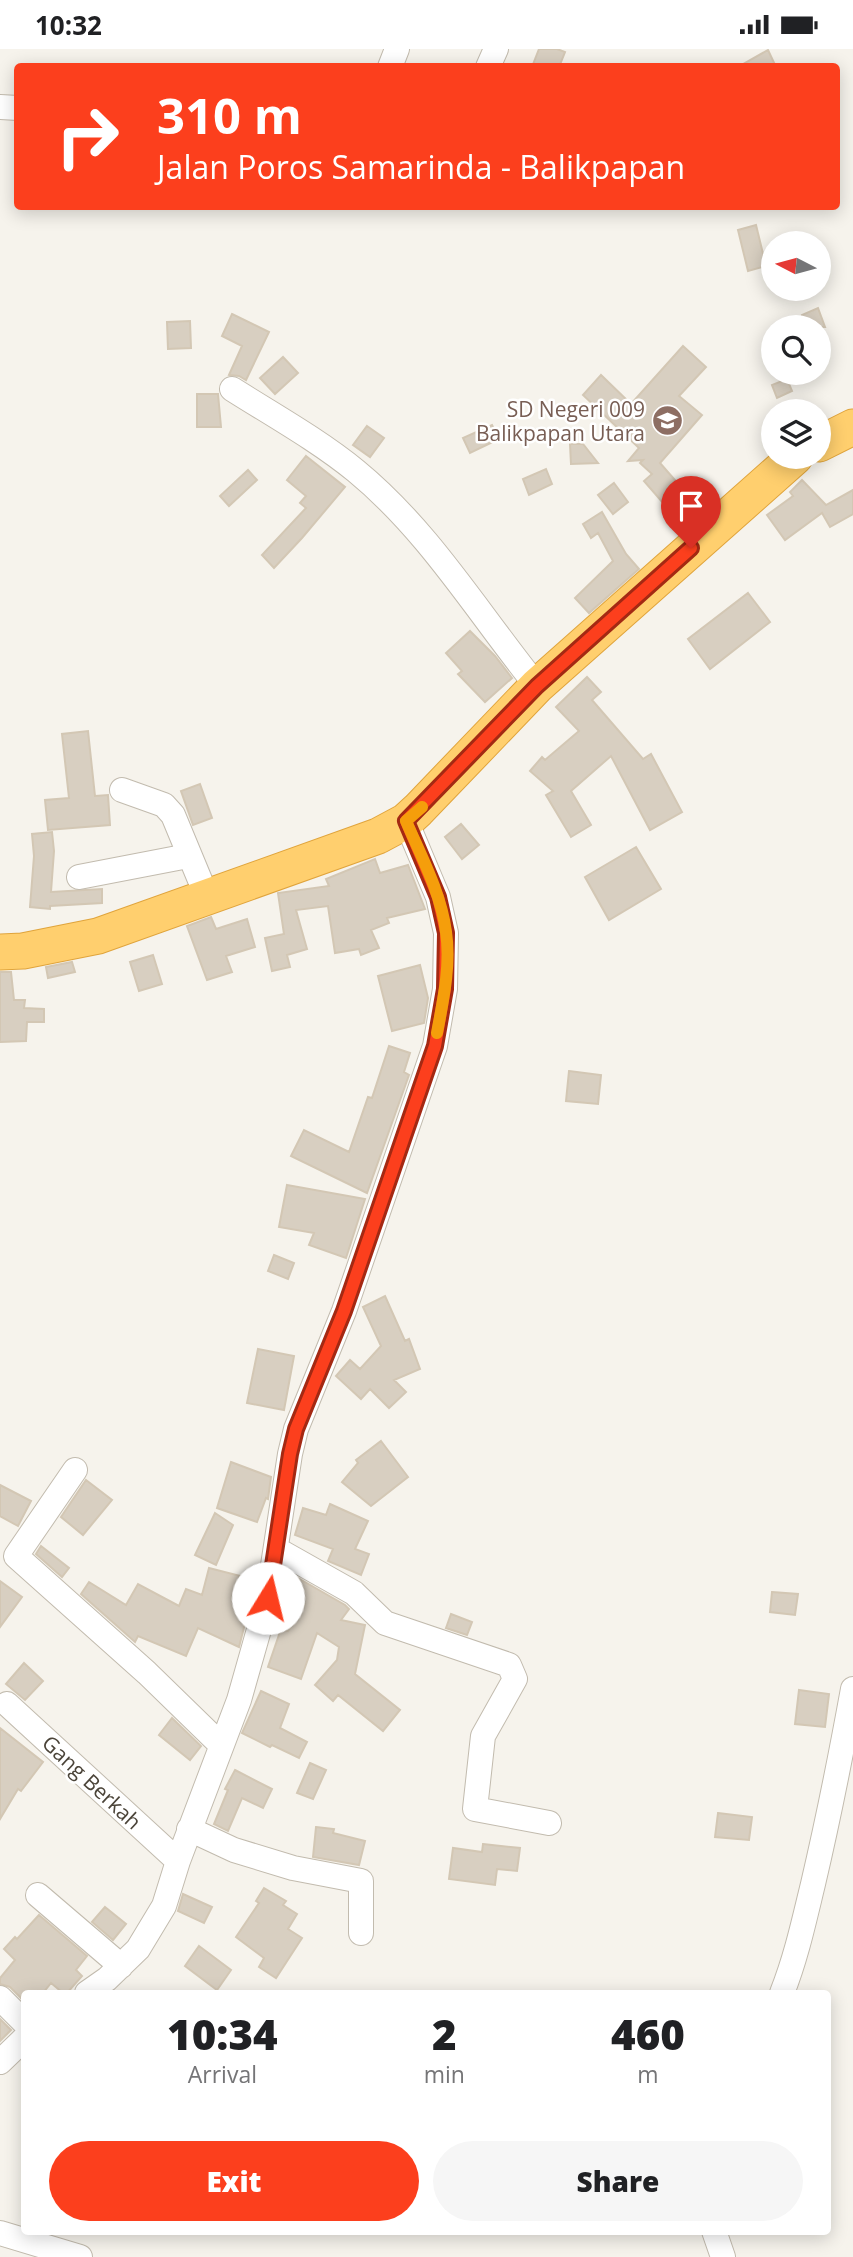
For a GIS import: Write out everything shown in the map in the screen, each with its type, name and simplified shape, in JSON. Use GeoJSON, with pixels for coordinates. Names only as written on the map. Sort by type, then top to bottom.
{"type":"FeatureCollection","features":[{"type":"Feature","properties":{"kind":"highway"},"geometry":{"type":"LineString","coordinates":[[831,438],[853,427]]}},
{"type":"Feature","properties":{"kind":"highway"},"geometry":{"type":"LineString","coordinates":[[0,952],[23,951],[98,936],[377,836],[406,821],[537,686],[781,469]]}},
{"type":"Feature","properties":{"kind":"street"},"geometry":{"type":"LineString","coordinates":[[232,389],[355,470],[375,489],[430,545],[537,686]]}},
{"type":"Feature","properties":{"kind":"street"},"geometry":{"type":"LineString","coordinates":[[122,790],[164,804],[173,815],[207,897]]}},
{"type":"Feature","properties":{"kind":"street"},"geometry":{"type":"LineString","coordinates":[[91,1990],[138,1949],[164,1906],[189,1829],[247,1674],[268,1598],[296,1429],[344,1311],[435,1046],[445,989],[446,933],[438,897],[406,821]]}},
{"type":"Feature","properties":{"kind":"street"},"geometry":{"type":"LineString","coordinates":[[79,877],[188,856]]}},
{"type":"Feature","properties":{"kind":"street"},"geometry":{"type":"LineString","coordinates":[[75,1470],[8,1551],[147,1672],[221,1745]]}},
{"type":"Feature","properties":{"kind":"street"},"geometry":{"type":"LineString","coordinates":[[276,1549],[354,1593],[385,1623],[509,1665],[515,1679],[483,1735],[475,1809],[549,1822]]}},
{"type":"Feature","properties":{"kind":"street"},"geometry":{"type":"LineString","coordinates":[[783,1990],[793,1968],[821,1851],[853,1689]]}},
{"type":"Feature","properties":{"kind":"street","name":"Gang Berkah"},"geometry":{"type":"LineString","coordinates":[[7,1704],[178,1861]]}},
{"type":"Feature","properties":{"kind":"street"},"geometry":{"type":"LineString","coordinates":[[189,1829],[234,1850],[293,1868],[361,1881],[361,1933]]}},
{"type":"Feature","properties":{"kind":"street"},"geometry":{"type":"LineString","coordinates":[[38,1895],[121,1966]]}},
{"type":"Feature","properties":{"kind":"street"},"geometry":{"type":"LineString","coordinates":[[0,1999],[21,2019]]}},
{"type":"Feature","properties":{"kind":"street"},"geometry":{"type":"LineString","coordinates":[[0,2062],[21,2042]]}},
{"type":"Feature","properties":{"kind":"street"},"geometry":{"type":"LineString","coordinates":[[0,2233],[80,2257]]}},
{"type":"Feature","properties":{"kind":"street"},"geometry":{"type":"LineString","coordinates":[[716,2235],[723,2257]]}},
{"type":"Feature","properties":{"kind":"building"},"geometry":{"type":"Polygon","coordinates":[[[539,49],[565,52],[561,63],[534,63],[539,49]]]}},
{"type":"Feature","properties":{"kind":"building"},"geometry":{"type":"Polygon","coordinates":[[[768,50],[774,63],[745,63],[768,50]]]}},
{"type":"Feature","properties":{"kind":"building"},"geometry":{"type":"Polygon","coordinates":[[[756,225],[761,246],[761,267],[748,271],[738,230],[756,225]]]}},
{"type":"Feature","properties":{"kind":"building"},"geometry":{"type":"Polygon","coordinates":[[[818,308],[821,315],[802,315],[818,308]]]}},
{"type":"Feature","properties":{"kind":"building"},"geometry":{"type":"Polygon","coordinates":[[[232,314],[269,332],[246,380],[229,375],[242,346],[222,336],[232,314]]]}},
{"type":"Feature","properties":{"kind":"building"},"geometry":{"type":"Polygon","coordinates":[[[190,321],[191,348],[168,349],[167,322],[190,321]]]}},
{"type":"Feature","properties":{"kind":"building"},"geometry":{"type":"Polygon","coordinates":[[[683,346],[706,367],[679,396],[702,415],[660,463],[688,495],[670,511],[644,481],[652,474],[640,463],[643,460],[628,461],[639,448],[583,395],[601,375],[631,404],[683,346]]]}},
{"type":"Feature","properties":{"kind":"building"},"geometry":{"type":"Polygon","coordinates":[[[283,357],[298,373],[275,394],[260,378],[283,357]]]}},
{"type":"Feature","properties":{"kind":"building"},"geometry":{"type":"Polygon","coordinates":[[[772,385],[790,385],[792,391],[777,398],[772,385]]]}},
{"type":"Feature","properties":{"kind":"building"},"geometry":{"type":"Polygon","coordinates":[[[197,394],[218,394],[221,427],[197,427],[197,394]]]}},
{"type":"Feature","properties":{"kind":"building"},"geometry":{"type":"Polygon","coordinates":[[[492,425],[499,439],[470,453],[463,438],[492,425]]]}},
{"type":"Feature","properties":{"kind":"building"},"geometry":{"type":"Polygon","coordinates":[[[367,426],[384,438],[370,457],[353,445],[367,426]]]}},
{"type":"Feature","properties":{"kind":"building"},"geometry":{"type":"Polygon","coordinates":[[[570,444],[583,444],[598,463],[571,464],[570,444]]]}},
{"type":"Feature","properties":{"kind":"building"},"geometry":{"type":"Polygon","coordinates":[[[306,456],[345,487],[274,568],[262,555],[306,508],[300,503],[306,496],[287,480],[306,456]]]}},
{"type":"Feature","properties":{"kind":"building"},"geometry":{"type":"Polygon","coordinates":[[[546,469],[552,484],[529,495],[523,479],[546,469]]]}},
{"type":"Feature","properties":{"kind":"building"},"geometry":{"type":"Polygon","coordinates":[[[248,470],[257,480],[229,506],[220,496],[248,470]]]}},
{"type":"Feature","properties":{"kind":"building"},"geometry":{"type":"Polygon","coordinates":[[[802,480],[826,505],[853,490],[853,514],[830,527],[822,513],[785,540],[767,515],[793,496],[790,492],[802,480]]]}},
{"type":"Feature","properties":{"kind":"building"},"geometry":{"type":"Polygon","coordinates":[[[614,483],[628,502],[613,514],[598,495],[614,483]]]}},
{"type":"Feature","properties":{"kind":"building"},"geometry":{"type":"Polygon","coordinates":[[[602,512],[626,554],[639,569],[589,613],[575,598],[613,561],[598,533],[591,538],[583,524],[602,512]]]}},
{"type":"Feature","properties":{"kind":"building"},"geometry":{"type":"Polygon","coordinates":[[[748,593],[770,622],[710,669],[688,639],[748,593]]]}},
{"type":"Feature","properties":{"kind":"building"},"geometry":{"type":"Polygon","coordinates":[[[470,631],[512,678],[485,702],[458,674],[462,671],[446,653],[470,631]]]}},
{"type":"Feature","properties":{"kind":"building"},"geometry":{"type":"Polygon","coordinates":[[[587,677],[601,692],[592,700],[643,759],[651,754],[682,812],[650,830],[611,756],[571,791],[591,825],[571,837],[546,795],[553,791],[530,771],[542,757],[545,760],[579,731],[556,707],[587,677]]]}},
{"type":"Feature","properties":{"kind":"building"},"geometry":{"type":"Polygon","coordinates":[[[88,731],[95,796],[108,795],[110,825],[48,830],[45,800],[69,798],[62,734],[88,731]]]}},
{"type":"Feature","properties":{"kind":"building"},"geometry":{"type":"Polygon","coordinates":[[[200,784],[212,818],[193,825],[181,791],[200,784]]]}},
{"type":"Feature","properties":{"kind":"building"},"geometry":{"type":"Polygon","coordinates":[[[461,824],[479,845],[462,859],[445,837],[461,824]]]}},
{"type":"Feature","properties":{"kind":"building"},"geometry":{"type":"Polygon","coordinates":[[[52,832],[54,851],[51,892],[102,889],[102,903],[50,906],[50,909],[30,907],[34,856],[32,834],[52,832]]]}},
{"type":"Feature","properties":{"kind":"building"},"geometry":{"type":"Polygon","coordinates":[[[636,847],[661,889],[609,920],[585,877],[636,847]]]}},
{"type":"Feature","properties":{"kind":"building"},"geometry":{"type":"Polygon","coordinates":[[[375,859],[380,873],[408,865],[425,909],[387,918],[389,923],[371,930],[379,948],[361,955],[359,949],[335,953],[328,906],[296,910],[307,949],[287,955],[290,967],[272,971],[265,938],[284,934],[278,893],[329,886],[326,879],[375,859]]]}},
{"type":"Feature","properties":{"kind":"building"},"geometry":{"type":"Polygon","coordinates":[[[211,917],[216,929],[247,919],[255,947],[226,956],[232,972],[207,980],[187,926],[211,917]]]}},
{"type":"Feature","properties":{"kind":"building"},"geometry":{"type":"Polygon","coordinates":[[[153,955],[162,984],[139,991],[130,962],[153,955]]]}},
{"type":"Feature","properties":{"kind":"building"},"geometry":{"type":"Polygon","coordinates":[[[72,962],[75,972],[48,978],[46,967],[72,962]]]}},
{"type":"Feature","properties":{"kind":"building"},"geometry":{"type":"Polygon","coordinates":[[[420,965],[428,998],[424,1023],[392,1031],[378,976],[420,965]]]}},
{"type":"Feature","properties":{"kind":"building"},"geometry":{"type":"Polygon","coordinates":[[[0,972],[11,972],[14,1000],[25,1000],[24,1008],[44,1009],[44,1022],[27,1022],[26,1041],[0,1042],[0,972]]]}},
{"type":"Feature","properties":{"kind":"building"},"geometry":{"type":"Polygon","coordinates":[[[389,1046],[410,1053],[404,1072],[409,1075],[367,1193],[291,1156],[304,1130],[349,1152],[368,1097],[372,1098],[389,1046]]]}},
{"type":"Feature","properties":{"kind":"building"},"geometry":{"type":"Polygon","coordinates":[[[569,1071],[601,1075],[598,1104],[566,1101],[569,1071]]]}},
{"type":"Feature","properties":{"kind":"building"},"geometry":{"type":"Polygon","coordinates":[[[287,1185],[365,1199],[346,1258],[309,1245],[314,1233],[279,1227],[287,1185]]]}},
{"type":"Feature","properties":{"kind":"building"},"geometry":{"type":"Polygon","coordinates":[[[274,1255],[294,1263],[288,1279],[268,1271],[274,1255]]]}},
{"type":"Feature","properties":{"kind":"building"},"geometry":{"type":"Polygon","coordinates":[[[385,1296],[405,1341],[409,1339],[420,1369],[394,1380],[406,1392],[389,1408],[370,1389],[361,1399],[336,1376],[350,1360],[360,1369],[381,1346],[363,1307],[385,1296]]]}},
{"type":"Feature","properties":{"kind":"building"},"geometry":{"type":"Polygon","coordinates":[[[258,1349],[294,1356],[284,1410],[247,1403],[258,1349]]]}},
{"type":"Feature","properties":{"kind":"building"},"geometry":{"type":"Polygon","coordinates":[[[381,1441],[408,1477],[371,1506],[342,1482],[358,1463],[356,1460],[381,1441]]]}},
{"type":"Feature","properties":{"kind":"building"},"geometry":{"type":"Polygon","coordinates":[[[231,1462],[271,1477],[268,1499],[266,1498],[257,1522],[217,1508],[231,1462]]]}},
{"type":"Feature","properties":{"kind":"building"},"geometry":{"type":"Polygon","coordinates":[[[86,1480],[112,1500],[83,1535],[61,1517],[86,1480]]]}},
{"type":"Feature","properties":{"kind":"building"},"geometry":{"type":"Polygon","coordinates":[[[0,1485],[31,1501],[18,1526],[0,1516],[0,1485]]]}},
{"type":"Feature","properties":{"kind":"building"},"geometry":{"type":"Polygon","coordinates":[[[330,1504],[368,1521],[355,1549],[369,1554],[361,1575],[328,1561],[333,1549],[295,1535],[303,1508],[326,1515],[330,1504]]]}},
{"type":"Feature","properties":{"kind":"building"},"geometry":{"type":"Polygon","coordinates":[[[215,1513],[233,1525],[216,1565],[195,1555],[215,1513]]]}},
{"type":"Feature","properties":{"kind":"building"},"geometry":{"type":"Polygon","coordinates":[[[41,1546],[69,1568],[62,1577],[36,1554],[41,1546]]]}},
{"type":"Feature","properties":{"kind":"building"},"geometry":{"type":"Polygon","coordinates":[[[209,1568],[256,1580],[239,1647],[198,1628],[186,1656],[138,1636],[135,1642],[81,1594],[89,1582],[126,1605],[138,1584],[179,1606],[186,1589],[202,1595],[209,1568]]]}},
{"type":"Feature","properties":{"kind":"building"},"geometry":{"type":"Polygon","coordinates":[[[291,1574],[345,1605],[349,1609],[341,1620],[365,1625],[355,1674],[400,1710],[383,1731],[338,1695],[333,1701],[315,1685],[337,1660],[339,1647],[317,1633],[301,1679],[268,1667],[281,1629],[288,1631],[305,1604],[284,1591],[291,1574]]]}},
{"type":"Feature","properties":{"kind":"building"},"geometry":{"type":"Polygon","coordinates":[[[0,1581],[22,1597],[0,1627],[0,1581]]]}},
{"type":"Feature","properties":{"kind":"building"},"geometry":{"type":"Polygon","coordinates":[[[772,1592],[798,1594],[795,1615],[770,1612],[772,1592]]]}},
{"type":"Feature","properties":{"kind":"building"},"geometry":{"type":"Polygon","coordinates":[[[451,1614],[472,1622],[467,1635],[446,1628],[451,1614]]]}},
{"type":"Feature","properties":{"kind":"building"},"geometry":{"type":"Polygon","coordinates":[[[24,1663],[43,1681],[25,1700],[6,1684],[24,1663]]]}},
{"type":"Feature","properties":{"kind":"building"},"geometry":{"type":"Polygon","coordinates":[[[799,1690],[829,1694],[825,1727],[795,1724],[799,1690]]]}},
{"type":"Feature","properties":{"kind":"building"},"geometry":{"type":"Polygon","coordinates":[[[261,1691],[289,1704],[280,1728],[307,1742],[299,1758],[242,1733],[261,1691]]]}},
{"type":"Feature","properties":{"kind":"building"},"geometry":{"type":"Polygon","coordinates":[[[172,1718],[201,1746],[190,1760],[159,1735],[172,1718]]]}},
{"type":"Feature","properties":{"kind":"building"},"geometry":{"type":"Polygon","coordinates":[[[0,1728],[43,1762],[21,1791],[18,1789],[0,1819],[0,1728]]]}},
{"type":"Feature","properties":{"kind":"building"},"geometry":{"type":"Polygon","coordinates":[[[310,1763],[326,1770],[313,1799],[297,1793],[310,1763]]]}},
{"type":"Feature","properties":{"kind":"building"},"geometry":{"type":"Polygon","coordinates":[[[235,1770],[272,1789],[263,1808],[242,1798],[228,1831],[214,1824],[228,1790],[225,1789],[235,1770]]]}},
{"type":"Feature","properties":{"kind":"building"},"geometry":{"type":"Polygon","coordinates":[[[718,1813],[752,1817],[749,1840],[715,1837],[718,1813]]]}},
{"type":"Feature","properties":{"kind":"building"},"geometry":{"type":"Polygon","coordinates":[[[316,1827],[334,1829],[333,1833],[365,1841],[359,1865],[313,1857],[316,1827]]]}},
{"type":"Feature","properties":{"kind":"building"},"geometry":{"type":"Polygon","coordinates":[[[483,1844],[520,1848],[517,1871],[497,1869],[495,1885],[449,1879],[453,1848],[482,1852],[483,1844]]]}},
{"type":"Feature","properties":{"kind":"building"},"geometry":{"type":"Polygon","coordinates":[[[264,1888],[286,1901],[283,1905],[297,1914],[288,1929],[302,1938],[276,1978],[259,1967],[264,1958],[236,1937],[259,1903],[256,1901],[264,1888]]]}},
{"type":"Feature","properties":{"kind":"building"},"geometry":{"type":"Polygon","coordinates":[[[183,1894],[212,1907],[204,1923],[178,1911],[183,1894]]]}},
{"type":"Feature","properties":{"kind":"building"},"geometry":{"type":"Polygon","coordinates":[[[105,1907],[126,1924],[113,1940],[92,1922],[105,1907]]]}},
{"type":"Feature","properties":{"kind":"building"},"geometry":{"type":"Polygon","coordinates":[[[39,1915],[87,1956],[76,1970],[82,1976],[70,1990],[59,1990],[51,1983],[45,1990],[21,1990],[21,1998],[10,1987],[0,1984],[0,1978],[15,1960],[4,1949],[15,1937],[17,1939],[39,1915]]]}},
{"type":"Feature","properties":{"kind":"building"},"geometry":{"type":"Polygon","coordinates":[[[199,1946],[231,1970],[217,1990],[185,1966],[199,1946]]]}},
{"type":"Feature","properties":{"kind":"building"},"geometry":{"type":"Polygon","coordinates":[[[0,2019],[11,2030],[0,2041],[0,2019]]]}},
{"type":"Feature","properties":{"kind":"slow traffic"},"geometry":{"type":"LineString","coordinates":[[422,807],[406,821],[438,897],[446,933],[445,989],[437,1033]]}},
{"type":"Feature","properties":{"kind":"place","name":"SD Negeri 009 Balikpapan Utara"},"geometry":{"type":"Point","coordinates":[668,421]}},
{"type":"Feature","properties":{"kind":"route"},"geometry":{"type":"LineString","coordinates":[[268,1598],[296,1429],[344,1311],[435,1046],[445,989],[446,933],[438,897],[406,821],[537,686],[691,548]]}}]}
